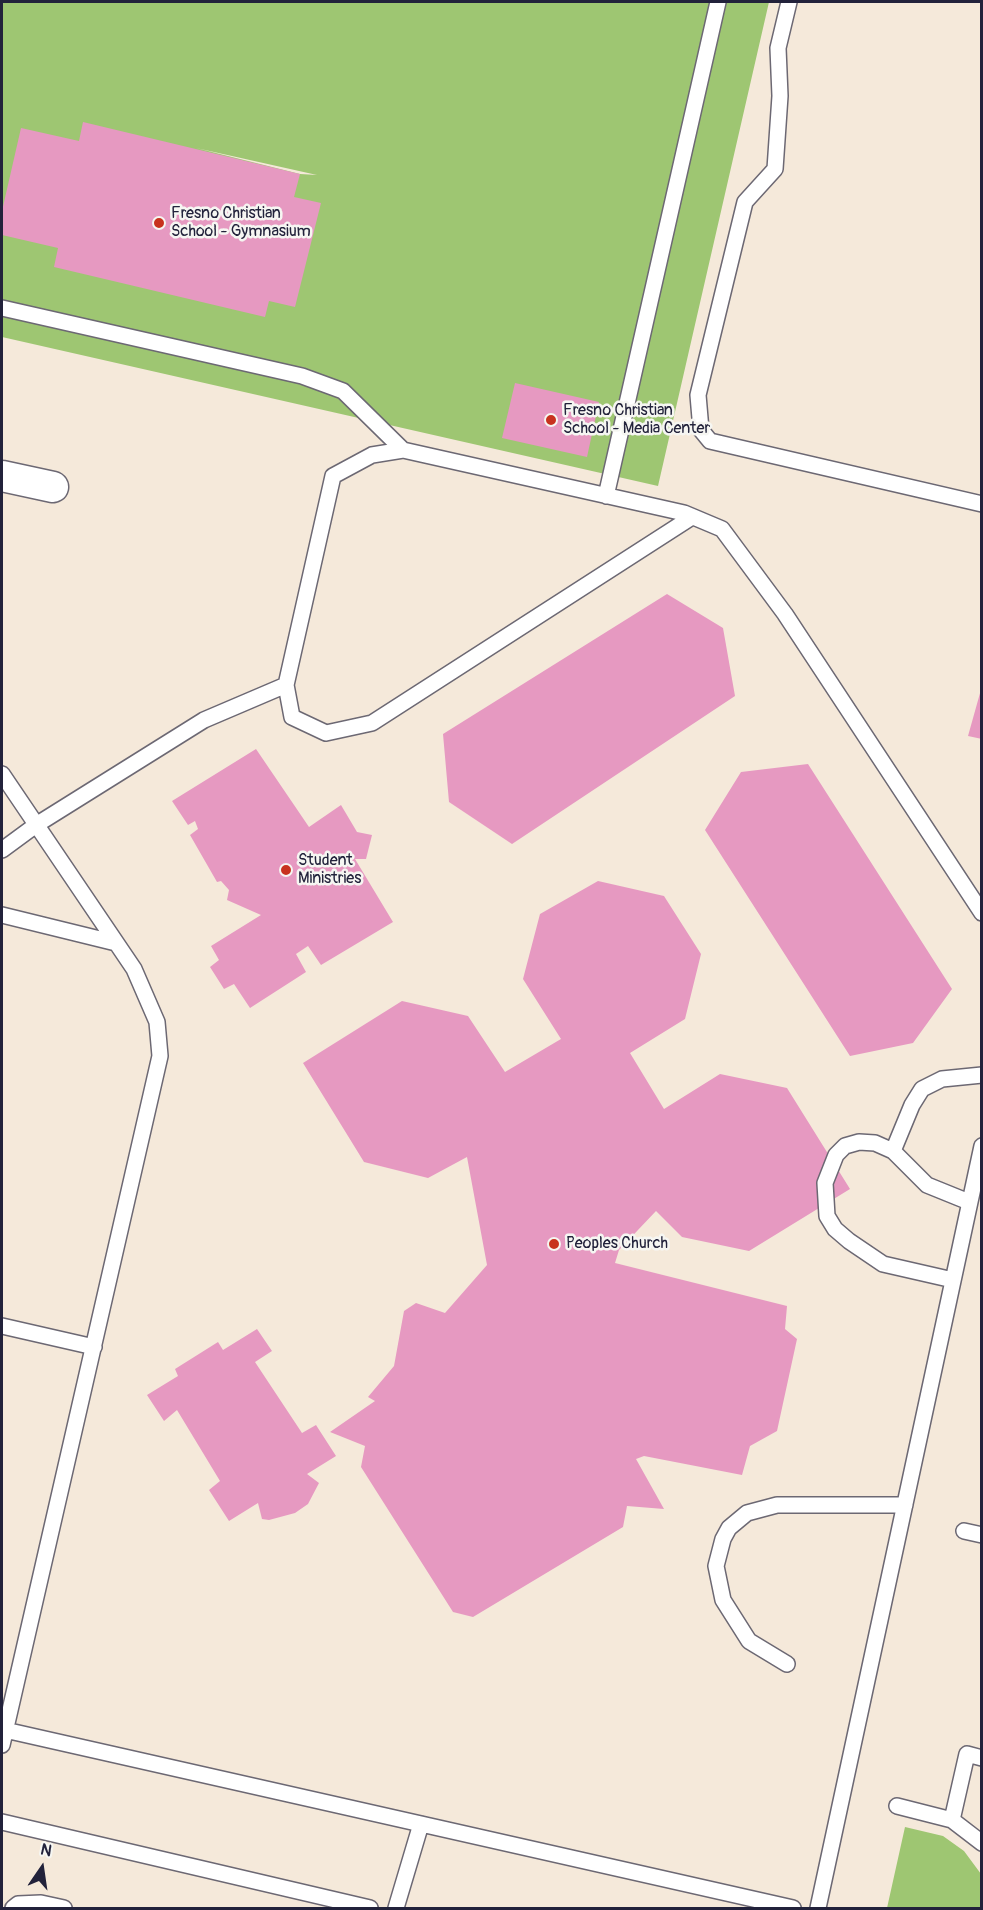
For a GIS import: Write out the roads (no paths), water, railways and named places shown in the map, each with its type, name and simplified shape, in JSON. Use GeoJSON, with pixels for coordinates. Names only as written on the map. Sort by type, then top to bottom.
{"type":"FeatureCollection","features":[{"type":"Feature","properties":{"kind":"street"},"geometry":{"type":"LineString","coordinates":[[2,476],[52,487]]}},
{"type":"Feature","properties":{"kind":"lane"},"geometry":{"type":"LineString","coordinates":[[606,496],[718,2]]}},
{"type":"Feature","properties":{"kind":"lane"},"geometry":{"type":"LineString","coordinates":[[789,2],[778,48],[780,96],[775,169],[745,202],[698,394],[701,430],[710,441],[981,504]]}},
{"type":"Feature","properties":{"kind":"lane"},"geometry":{"type":"LineString","coordinates":[[2,308],[302,376],[343,391],[403,450]]}},
{"type":"Feature","properties":{"kind":"lane"},"geometry":{"type":"LineString","coordinates":[[692,517],[372,723],[326,733],[292,717],[286,685],[333,476],[372,455],[403,450],[692,517],[722,529],[785,614],[981,913]]}},
{"type":"Feature","properties":{"kind":"lane"},"geometry":{"type":"LineString","coordinates":[[2,850],[36,825],[204,720],[286,685]]}},
{"type":"Feature","properties":{"kind":"lane"},"geometry":{"type":"LineString","coordinates":[[2,774],[134,969],[157,1022],[160,1056],[3,1738],[421,1824],[794,1908]]}},
{"type":"Feature","properties":{"kind":"lane"},"geometry":{"type":"LineString","coordinates":[[2,915],[116,943]]}},
{"type":"Feature","properties":{"kind":"lane"},"geometry":{"type":"LineString","coordinates":[[892,1150],[912,1105],[922,1089],[942,1079],[981,1075]]}},
{"type":"Feature","properties":{"kind":"lane"},"geometry":{"type":"LineString","coordinates":[[953,1280],[883,1264],[835,1229],[827,1216],[825,1183],[836,1155],[845,1146],[859,1142],[875,1143],[892,1150],[927,1185],[969,1202]]}},
{"type":"Feature","properties":{"kind":"lane"},"geometry":{"type":"LineString","coordinates":[[818,1908],[981,1146]]}},
{"type":"Feature","properties":{"kind":"lane"},"geometry":{"type":"LineString","coordinates":[[2,1326],[94,1347]]}},
{"type":"Feature","properties":{"kind":"lane"},"geometry":{"type":"LineString","coordinates":[[787,1664],[749,1641],[732,1616],[718,1585],[716,1566],[719,1551],[729,1528],[747,1513],[777,1505],[904,1505]]}},
{"type":"Feature","properties":{"kind":"lane"},"geometry":{"type":"LineString","coordinates":[[964,1531],[981,1535]]}},
{"type":"Feature","properties":{"kind":"lane"},"geometry":{"type":"LineString","coordinates":[[952,1820],[967,1754],[981,1758]]}},
{"type":"Feature","properties":{"kind":"lane"},"geometry":{"type":"LineString","coordinates":[[897,1806],[952,1820],[981,1843]]}},
{"type":"Feature","properties":{"kind":"lane"},"geometry":{"type":"LineString","coordinates":[[2,1822],[370,1908]]}},
{"type":"Feature","properties":{"kind":"lane"},"geometry":{"type":"LineString","coordinates":[[396,1908],[421,1824]]}},
{"type":"Feature","properties":{"kind":"lane"},"geometry":{"type":"LineString","coordinates":[[13,1908],[18,1904],[41,1903],[64,1908]]}},
{"type":"Feature","properties":{"kind":"place","name":"Fresno Christian School - Gymnasium"},"geometry":{"type":"Point","coordinates":[159,223]}},
{"type":"Feature","properties":{"kind":"place","name":"Fresno Christian School - Media Center"},"geometry":{"type":"Point","coordinates":[551,420]}},
{"type":"Feature","properties":{"kind":"place","name":"Student Ministries"},"geometry":{"type":"Point","coordinates":[286,870]}},
{"type":"Feature","properties":{"kind":"place","name":"Peoples Church"},"geometry":{"type":"Point","coordinates":[554,1244]}}]}
